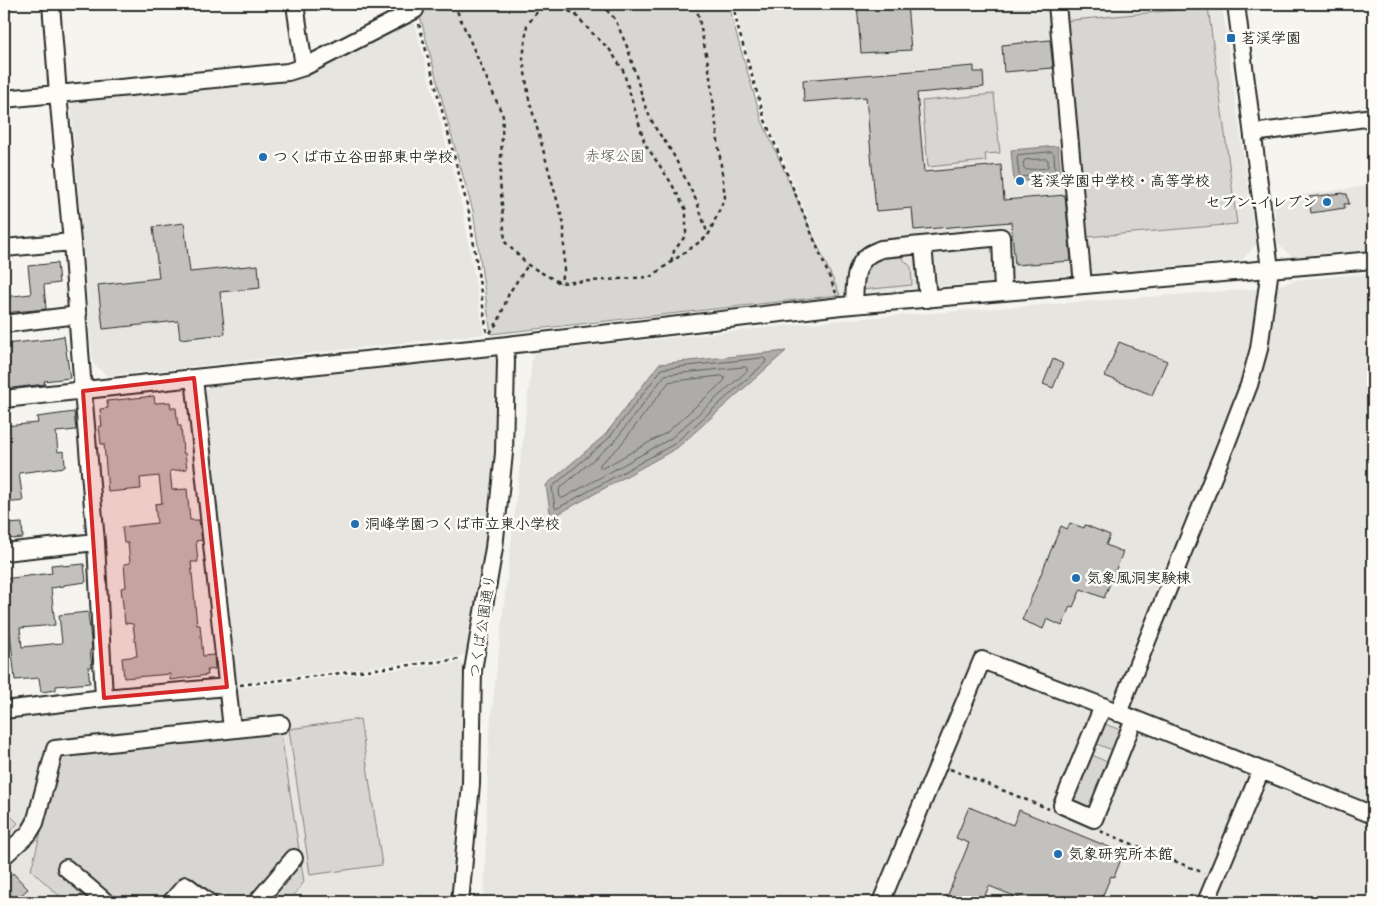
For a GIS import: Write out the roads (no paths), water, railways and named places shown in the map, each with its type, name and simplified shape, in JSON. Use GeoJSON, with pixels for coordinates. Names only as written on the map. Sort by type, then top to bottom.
{"type":"FeatureCollection","features":[{"type":"Feature","properties":{"kind":"street"},"geometry":{"type":"LineString","coordinates":[[51,4],[96,542],[104,698]]}},
{"type":"Feature","properties":{"kind":"street"},"geometry":{"type":"LineString","coordinates":[[295,4],[304,67]]}},
{"type":"Feature","properties":{"kind":"street"},"geometry":{"type":"LineString","coordinates":[[1057,4],[1083,285]]}},
{"type":"Feature","properties":{"kind":"street"},"geometry":{"type":"LineString","coordinates":[[1118,713],[1223,454],[1249,385],[1259,350],[1270,269],[1236,4]]}},
{"type":"Feature","properties":{"kind":"street"},"geometry":{"type":"LineString","coordinates":[[4,99],[288,72],[304,67],[415,10]]}},
{"type":"Feature","properties":{"kind":"street"},"geometry":{"type":"LineString","coordinates":[[1252,133],[1373,117]]}},
{"type":"Feature","properties":{"kind":"street"},"geometry":{"type":"LineString","coordinates":[[854,305],[856,276],[860,265],[869,254],[881,249],[1001,237],[1003,292]]}},
{"type":"Feature","properties":{"kind":"street"},"geometry":{"type":"LineString","coordinates":[[4,248],[72,242]]}},
{"type":"Feature","properties":{"kind":"street"},"geometry":{"type":"LineString","coordinates":[[922,245],[928,298]]}},
{"type":"Feature","properties":{"kind":"street"},"geometry":{"type":"LineString","coordinates":[[4,400],[854,305],[1373,260]]}},
{"type":"Feature","properties":{"kind":"street"},"geometry":{"type":"LineString","coordinates":[[4,324],[78,315]]}},
{"type":"Feature","properties":{"kind":"street","name":"つくば公園通り"},"geometry":{"type":"LineString","coordinates":[[460,902],[471,784],[472,670],[494,548],[504,453],[505,350]]}},
{"type":"Feature","properties":{"kind":"street"},"geometry":{"type":"LineString","coordinates":[[194,378],[232,729]]}},
{"type":"Feature","properties":{"kind":"street"},"geometry":{"type":"LineString","coordinates":[[4,552],[96,542]]}},
{"type":"Feature","properties":{"kind":"street"},"geometry":{"type":"LineString","coordinates":[[881,902],[982,660],[1103,706],[1373,815]]}},
{"type":"Feature","properties":{"kind":"street"},"geometry":{"type":"LineString","coordinates":[[4,710],[104,698],[227,687]]}},
{"type":"Feature","properties":{"kind":"street"},"geometry":{"type":"LineString","coordinates":[[1103,706],[1062,805],[1094,819],[1134,719]]}},
{"type":"Feature","properties":{"kind":"street"},"geometry":{"type":"LineString","coordinates":[[4,856],[28,833],[35,823],[55,749],[281,724]]}},
{"type":"Feature","properties":{"kind":"street"},"geometry":{"type":"LineString","coordinates":[[1206,902],[1261,770]]}},
{"type":"Feature","properties":{"kind":"street"},"geometry":{"type":"LineString","coordinates":[[257,902],[294,858]]}},
{"type":"Feature","properties":{"kind":"street"},"geometry":{"type":"LineString","coordinates":[[66,868],[106,902]]}},
{"type":"Feature","properties":{"kind":"street"},"geometry":{"type":"LineString","coordinates":[[171,902],[186,885],[208,902]]}},
{"type":"Feature","properties":{"kind":"water"},"geometry":{"type":"Polygon","coordinates":[[[1058,146],[1061,178],[1014,182],[1011,150],[1058,146]]]}},
{"type":"Feature","properties":{"kind":"water"},"geometry":{"type":"Polygon","coordinates":[[[786,351],[677,448],[551,518],[546,485],[605,435],[659,364],[786,351]]]}},
{"type":"Feature","properties":{"kind":"place","name":"茗渓学園"},"geometry":{"type":"Point","coordinates":[1231,38]}},
{"type":"Feature","properties":{"kind":"place","name":"つくば市立谷田部東中学校"},"geometry":{"type":"Point","coordinates":[263,157]}},
{"type":"Feature","properties":{"kind":"place","name":"茗渓学園中学校・高等学校"},"geometry":{"type":"Point","coordinates":[1020,181]}},
{"type":"Feature","properties":{"kind":"place","name":"セブン-イレブン"},"geometry":{"type":"Point","coordinates":[1327,202]}},
{"type":"Feature","properties":{"kind":"place","name":"洞峰学園つくば市立東小学校"},"geometry":{"type":"Point","coordinates":[355,524]}},
{"type":"Feature","properties":{"kind":"place","name":"気象風洞実験棟"},"geometry":{"type":"Point","coordinates":[1076,578]}},
{"type":"Feature","properties":{"kind":"place","name":"気象研究所本館"},"geometry":{"type":"Point","coordinates":[1058,854]}},
{"type":"Feature","properties":{"kind":"park label","name":"赤塚公園"},"geometry":{"type":"Point","coordinates":[615,156]}}]}
